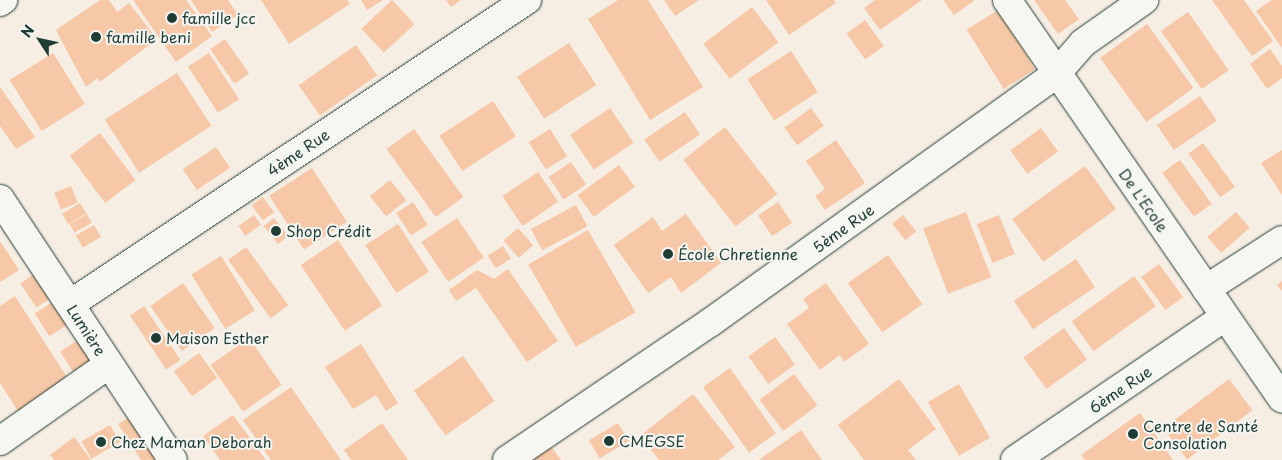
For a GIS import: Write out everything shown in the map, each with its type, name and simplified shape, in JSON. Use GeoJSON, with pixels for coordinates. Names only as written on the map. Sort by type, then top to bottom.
{"type":"FeatureCollection","features":[{"type":"Feature","properties":{"kind":"street","name":"4ème Rue"},"geometry":{"type":"LineString","coordinates":[[70,304],[527,0]]}},
{"type":"Feature","properties":{"kind":"street","name":"De L'Ecole"},"geometry":{"type":"LineString","coordinates":[[1007,0],[1056,74],[1282,398]]}},
{"type":"Feature","properties":{"kind":"street","name":"5ème Rue"},"geometry":{"type":"LineString","coordinates":[[507,460],[711,322],[1056,74],[1083,43],[1144,0]]}},
{"type":"Feature","properties":{"kind":"street","name":"Lumière"},"geometry":{"type":"LineString","coordinates":[[0,199],[173,460]]}},
{"type":"Feature","properties":{"kind":"street"},"geometry":{"type":"LineString","coordinates":[[1206,289],[1282,240]]}},
{"type":"Feature","properties":{"kind":"street","name":"6ème Rue"},"geometry":{"type":"LineString","coordinates":[[1015,460],[1225,317]]}},
{"type":"Feature","properties":{"kind":"street"},"geometry":{"type":"LineString","coordinates":[[0,442],[109,364]]}},
{"type":"Feature","properties":{"kind":"building","name":"famille beni"},"geometry":{"type":"Polygon","coordinates":[[[100,0],[109,0],[117,12],[129,3],[157,39],[100,82],[97,78],[86,87],[56,30],[100,0]]]}},
{"type":"Feature","properties":{"kind":"building","name":"famille jcc"},"geometry":{"type":"Polygon","coordinates":[[[133,0],[186,0],[212,36],[176,62],[133,0]]]}},
{"type":"Feature","properties":{"kind":"building"},"geometry":{"type":"Polygon","coordinates":[[[191,0],[228,0],[238,15],[212,32],[191,0]]]}},
{"type":"Feature","properties":{"kind":"building"},"geometry":{"type":"Polygon","coordinates":[[[261,0],[347,0],[350,4],[289,44],[261,0]]]}},
{"type":"Feature","properties":{"kind":"building"},"geometry":{"type":"Polygon","coordinates":[[[361,0],[383,0],[367,10],[361,0]]]}},
{"type":"Feature","properties":{"kind":"building"},"geometry":{"type":"Polygon","coordinates":[[[392,0],[415,24],[384,53],[361,29],[392,0]]]}},
{"type":"Feature","properties":{"kind":"building"},"geometry":{"type":"Polygon","coordinates":[[[446,0],[461,0],[451,7],[446,0]]]}},
{"type":"Feature","properties":{"kind":"building"},"geometry":{"type":"Polygon","coordinates":[[[618,0],[648,0],[703,87],[650,120],[588,19],[618,0]]]}},
{"type":"Feature","properties":{"kind":"building"},"geometry":{"type":"Polygon","coordinates":[[[664,0],[699,0],[675,16],[664,0]]]}},
{"type":"Feature","properties":{"kind":"building"},"geometry":{"type":"Polygon","coordinates":[[[766,0],[834,0],[836,3],[789,35],[766,0]]]}},
{"type":"Feature","properties":{"kind":"building"},"geometry":{"type":"Polygon","coordinates":[[[875,0],[922,0],[880,30],[864,8],[875,0]]]}},
{"type":"Feature","properties":{"kind":"building"},"geometry":{"type":"Polygon","coordinates":[[[943,0],[975,0],[954,15],[943,0]]]}},
{"type":"Feature","properties":{"kind":"building"},"geometry":{"type":"Polygon","coordinates":[[[1034,0],[1065,0],[1079,19],[1058,34],[1034,0]]]}},
{"type":"Feature","properties":{"kind":"building"},"geometry":{"type":"Polygon","coordinates":[[[1212,0],[1244,0],[1273,41],[1252,56],[1212,0]]]}},
{"type":"Feature","properties":{"kind":"building"},"geometry":{"type":"Polygon","coordinates":[[[1272,0],[1282,0],[1282,48],[1256,11],[1272,0]]]}},
{"type":"Feature","properties":{"kind":"building"},"geometry":{"type":"Polygon","coordinates":[[[752,7],[778,42],[730,79],[703,44],[752,7]]]}},
{"type":"Feature","properties":{"kind":"building"},"geometry":{"type":"Polygon","coordinates":[[[998,10],[1035,69],[1004,89],[967,30],[998,10]]]}},
{"type":"Feature","properties":{"kind":"building"},"geometry":{"type":"Polygon","coordinates":[[[1188,12],[1229,70],[1202,89],[1161,31],[1188,12]]]}},
{"type":"Feature","properties":{"kind":"building"},"geometry":{"type":"Polygon","coordinates":[[[865,20],[884,46],[865,59],[846,34],[865,20]]]}},
{"type":"Feature","properties":{"kind":"building"},"geometry":{"type":"Polygon","coordinates":[[[1147,24],[1193,88],[1147,122],[1100,58],[1147,24]]]}},
{"type":"Feature","properties":{"kind":"building"},"geometry":{"type":"Polygon","coordinates":[[[225,39],[249,73],[234,84],[210,49],[225,39]]]}},
{"type":"Feature","properties":{"kind":"building"},"geometry":{"type":"Polygon","coordinates":[[[569,43],[596,85],[544,119],[517,77],[569,43]]]}},
{"type":"Feature","properties":{"kind":"building"},"geometry":{"type":"Polygon","coordinates":[[[356,45],[377,75],[320,115],[299,85],[356,45]]]}},
{"type":"Feature","properties":{"kind":"building"},"geometry":{"type":"Polygon","coordinates":[[[1270,49],[1282,66],[1282,78],[1267,89],[1250,64],[1270,49]]]}},
{"type":"Feature","properties":{"kind":"building"},"geometry":{"type":"Polygon","coordinates":[[[791,51],[818,92],[774,120],[747,79],[791,51]]]}},
{"type":"Feature","properties":{"kind":"building"},"geometry":{"type":"Polygon","coordinates":[[[53,53],[85,104],[42,131],[10,80],[53,53]]]}},
{"type":"Feature","properties":{"kind":"building"},"geometry":{"type":"Polygon","coordinates":[[[209,53],[239,99],[218,113],[188,67],[209,53]]]}},
{"type":"Feature","properties":{"kind":"building"},"geometry":{"type":"Polygon","coordinates":[[[177,73],[211,126],[139,173],[105,120],[177,73]]]}},
{"type":"Feature","properties":{"kind":"building"},"geometry":{"type":"Polygon","coordinates":[[[0,87],[35,137],[16,149],[0,126],[0,87]]]}},
{"type":"Feature","properties":{"kind":"building"},"geometry":{"type":"Polygon","coordinates":[[[1200,96],[1217,121],[1174,150],[1157,125],[1200,96]]]}},
{"type":"Feature","properties":{"kind":"building"},"geometry":{"type":"Polygon","coordinates":[[[493,101],[516,136],[462,171],[439,136],[493,101]]]}},
{"type":"Feature","properties":{"kind":"building"},"geometry":{"type":"Polygon","coordinates":[[[610,108],[633,143],[594,170],[570,135],[610,108]]]}},
{"type":"Feature","properties":{"kind":"building"},"geometry":{"type":"Polygon","coordinates":[[[811,108],[824,126],[797,145],[784,127],[811,108]]]}},
{"type":"Feature","properties":{"kind":"building"},"geometry":{"type":"Polygon","coordinates":[[[685,112],[700,134],[659,162],[644,139],[685,112]]]}},
{"type":"Feature","properties":{"kind":"building"},"geometry":{"type":"Polygon","coordinates":[[[725,127],[777,194],[736,227],[683,160],[725,127]]]}},
{"type":"Feature","properties":{"kind":"building"},"geometry":{"type":"Polygon","coordinates":[[[1041,128],[1058,151],[1027,174],[1010,150],[1041,128]]]}},
{"type":"Feature","properties":{"kind":"building"},"geometry":{"type":"Polygon","coordinates":[[[414,129],[463,197],[436,217],[386,149],[414,129]]]}},
{"type":"Feature","properties":{"kind":"building"},"geometry":{"type":"Polygon","coordinates":[[[550,129],[567,156],[546,169],[529,142],[550,129]]]}},
{"type":"Feature","properties":{"kind":"building"},"geometry":{"type":"Polygon","coordinates":[[[100,133],[136,180],[105,203],[70,156],[100,133]]]}},
{"type":"Feature","properties":{"kind":"building"},"geometry":{"type":"Polygon","coordinates":[[[836,140],[865,183],[825,210],[815,196],[825,189],[806,161],[836,140]]]}},
{"type":"Feature","properties":{"kind":"building"},"geometry":{"type":"Polygon","coordinates":[[[1203,143],[1235,187],[1220,197],[1188,154],[1203,143]]]}},
{"type":"Feature","properties":{"kind":"building"},"geometry":{"type":"Polygon","coordinates":[[[216,147],[230,168],[197,190],[183,169],[216,147]]]}},
{"type":"Feature","properties":{"kind":"building"},"geometry":{"type":"Polygon","coordinates":[[[1282,150],[1282,195],[1261,163],[1282,150]]]}},
{"type":"Feature","properties":{"kind":"building"},"geometry":{"type":"Polygon","coordinates":[[[1180,160],[1212,204],[1194,217],[1162,173],[1180,160]]]}},
{"type":"Feature","properties":{"kind":"building"},"geometry":{"type":"Polygon","coordinates":[[[571,162],[586,184],[564,199],[549,177],[571,162]]]}},
{"type":"Feature","properties":{"kind":"building"},"geometry":{"type":"Polygon","coordinates":[[[619,165],[635,187],[594,217],[578,195],[619,165]]]}},
{"type":"Feature","properties":{"kind":"building"},"geometry":{"type":"Polygon","coordinates":[[[1085,166],[1116,209],[1043,262],[1012,219],[1085,166]]]}},
{"type":"Feature","properties":{"kind":"building"},"geometry":{"type":"Polygon","coordinates":[[[312,168],[347,222],[304,249],[269,196],[312,168]]]}},
{"type":"Feature","properties":{"kind":"building"},"geometry":{"type":"Polygon","coordinates":[[[538,172],[558,202],[522,226],[502,196],[538,172]]]}},
{"type":"Feature","properties":{"kind":"building"},"geometry":{"type":"Polygon","coordinates":[[[390,180],[406,200],[386,217],[370,196],[390,180]]]}},
{"type":"Feature","properties":{"kind":"building"},"geometry":{"type":"Polygon","coordinates":[[[71,186],[78,203],[61,209],[54,193],[71,186]]]}},
{"type":"Feature","properties":{"kind":"building"},"geometry":{"type":"Polygon","coordinates":[[[263,197],[274,212],[263,221],[252,205],[263,197]]]}},
{"type":"Feature","properties":{"kind":"building"},"geometry":{"type":"Polygon","coordinates":[[[413,202],[428,225],[411,236],[396,213],[413,202]]]}},
{"type":"Feature","properties":{"kind":"building"},"geometry":{"type":"Polygon","coordinates":[[[778,202],[792,223],[772,236],[758,215],[778,202]]]}},
{"type":"Feature","properties":{"kind":"building"},"geometry":{"type":"Polygon","coordinates":[[[80,203],[86,213],[68,224],[62,214],[80,203]]]}},
{"type":"Feature","properties":{"kind":"building"},"geometry":{"type":"Polygon","coordinates":[[[576,205],[587,226],[542,250],[531,229],[576,205]]]}},
{"type":"Feature","properties":{"kind":"building"},"geometry":{"type":"Polygon","coordinates":[[[966,212],[991,277],[948,294],[923,228],[966,212]]]}},
{"type":"Feature","properties":{"kind":"building"},"geometry":{"type":"Polygon","coordinates":[[[1236,212],[1250,228],[1221,253],[1207,237],[1236,212]]]}},
{"type":"Feature","properties":{"kind":"building"},"geometry":{"type":"Polygon","coordinates":[[[87,214],[92,223],[74,232],[70,224],[87,214]]]}},
{"type":"Feature","properties":{"kind":"building","name":"École Chretienne"},"geometry":{"type":"Polygon","coordinates":[[[686,214],[721,263],[681,293],[671,277],[648,293],[614,245],[653,217],[662,231],[686,214]]]}},
{"type":"Feature","properties":{"kind":"building"},"geometry":{"type":"Polygon","coordinates":[[[254,215],[261,225],[245,236],[238,226],[254,215]]]}},
{"type":"Feature","properties":{"kind":"building"},"geometry":{"type":"Polygon","coordinates":[[[903,215],[916,231],[905,240],[892,224],[903,215]]]}},
{"type":"Feature","properties":{"kind":"building"},"geometry":{"type":"Polygon","coordinates":[[[999,215],[1015,254],[992,263],[977,224],[999,215]]]}},
{"type":"Feature","properties":{"kind":"building","name":"Shop Crédit"},"geometry":{"type":"Polygon","coordinates":[[[274,218],[288,236],[278,244],[264,226],[274,218]]]}},
{"type":"Feature","properties":{"kind":"building"},"geometry":{"type":"Polygon","coordinates":[[[457,218],[484,258],[448,282],[421,242],[457,218]]]}},
{"type":"Feature","properties":{"kind":"building"},"geometry":{"type":"Polygon","coordinates":[[[398,224],[429,272],[396,293],[365,245],[398,224]]]}},
{"type":"Feature","properties":{"kind":"building"},"geometry":{"type":"Polygon","coordinates":[[[94,225],[101,237],[83,248],[76,236],[94,225]]]}},
{"type":"Feature","properties":{"kind":"building"},"geometry":{"type":"Polygon","coordinates":[[[518,228],[533,245],[519,258],[504,240],[518,228]]]}},
{"type":"Feature","properties":{"kind":"building"},"geometry":{"type":"Polygon","coordinates":[[[588,230],[636,312],[576,347],[528,264],[588,230]]]}},
{"type":"Feature","properties":{"kind":"building"},"geometry":{"type":"Polygon","coordinates":[[[338,240],[382,305],[345,331],[301,265],[338,240]]]}},
{"type":"Feature","properties":{"kind":"building"},"geometry":{"type":"Polygon","coordinates":[[[0,241],[19,270],[0,282],[0,241]]]}},
{"type":"Feature","properties":{"kind":"building"},"geometry":{"type":"Polygon","coordinates":[[[503,246],[511,259],[496,268],[488,256],[503,246]]]}},
{"type":"Feature","properties":{"kind":"building"},"geometry":{"type":"Polygon","coordinates":[[[246,247],[288,305],[271,318],[228,260],[246,247]]]}},
{"type":"Feature","properties":{"kind":"building"},"geometry":{"type":"Polygon","coordinates":[[[888,255],[922,304],[882,332],[848,283],[888,255]]]}},
{"type":"Feature","properties":{"kind":"building"},"geometry":{"type":"Polygon","coordinates":[[[221,256],[255,310],[225,329],[191,275],[221,256]]]}},
{"type":"Feature","properties":{"kind":"building"},"geometry":{"type":"Polygon","coordinates":[[[1076,259],[1095,287],[1033,329],[1014,301],[1076,259]]]}},
{"type":"Feature","properties":{"kind":"building"},"geometry":{"type":"Polygon","coordinates":[[[1159,264],[1183,297],[1165,310],[1141,277],[1159,264]]]}},
{"type":"Feature","properties":{"kind":"building"},"geometry":{"type":"Polygon","coordinates":[[[508,269],[558,341],[527,362],[476,288],[456,301],[449,290],[477,270],[494,279],[508,269]]]}},
{"type":"Feature","properties":{"kind":"building"},"geometry":{"type":"Polygon","coordinates":[[[36,273],[52,297],[36,308],[20,284],[36,273]]]}},
{"type":"Feature","properties":{"kind":"building"},"geometry":{"type":"Polygon","coordinates":[[[1134,276],[1156,306],[1093,351],[1072,321],[1134,276]]]}},
{"type":"Feature","properties":{"kind":"building"},"geometry":{"type":"Polygon","coordinates":[[[1282,281],[1282,291],[1277,285],[1282,281]]]}},
{"type":"Feature","properties":{"kind":"building"},"geometry":{"type":"Polygon","coordinates":[[[183,283],[215,328],[182,351],[150,306],[183,283]]]}},
{"type":"Feature","properties":{"kind":"building"},"geometry":{"type":"Polygon","coordinates":[[[826,283],[869,344],[844,362],[840,355],[820,370],[787,324],[809,308],[803,299],[826,283]]]}},
{"type":"Feature","properties":{"kind":"building"},"geometry":{"type":"Polygon","coordinates":[[[15,296],[70,382],[20,414],[0,383],[0,306],[15,296]]]}},
{"type":"Feature","properties":{"kind":"building"},"geometry":{"type":"Polygon","coordinates":[[[54,301],[69,324],[49,336],[35,314],[54,301]]]}},
{"type":"Feature","properties":{"kind":"building","name":"Maison Esther"},"geometry":{"type":"Polygon","coordinates":[[[144,306],[180,360],[166,369],[130,316],[144,306]]]}},
{"type":"Feature","properties":{"kind":"building"},"geometry":{"type":"Polygon","coordinates":[[[1064,328],[1087,360],[1046,389],[1024,357],[1064,328]]]}},
{"type":"Feature","properties":{"kind":"building"},"geometry":{"type":"Polygon","coordinates":[[[775,337],[795,365],[768,384],[748,356],[775,337]]]}},
{"type":"Feature","properties":{"kind":"building"},"geometry":{"type":"Polygon","coordinates":[[[81,338],[97,363],[76,377],[60,352],[81,338]]]}},
{"type":"Feature","properties":{"kind":"building"},"geometry":{"type":"Polygon","coordinates":[[[249,338],[282,385],[243,412],[210,365],[249,338]]]}},
{"type":"Feature","properties":{"kind":"building"},"geometry":{"type":"Polygon","coordinates":[[[361,344],[398,403],[386,411],[376,395],[353,409],[325,367],[361,344]]]}},
{"type":"Feature","properties":{"kind":"building"},"geometry":{"type":"Polygon","coordinates":[[[199,353],[217,378],[192,396],[174,371],[199,353]]]}},
{"type":"Feature","properties":{"kind":"building"},"geometry":{"type":"Polygon","coordinates":[[[463,356],[495,401],[445,435],[414,390],[463,356]]]}},
{"type":"Feature","properties":{"kind":"building"},"geometry":{"type":"Polygon","coordinates":[[[730,368],[776,434],[749,452],[703,387],[730,368]]]}},
{"type":"Feature","properties":{"kind":"building"},"geometry":{"type":"Polygon","coordinates":[[[794,374],[817,405],[783,431],[760,400],[794,374]]]}},
{"type":"Feature","properties":{"kind":"building"},"geometry":{"type":"Polygon","coordinates":[[[899,379],[936,429],[908,450],[916,460],[864,460],[838,425],[899,379]]]}},
{"type":"Feature","properties":{"kind":"building"},"geometry":{"type":"Polygon","coordinates":[[[1229,379],[1252,410],[1187,459],[1164,428],[1229,379]]]}},
{"type":"Feature","properties":{"kind":"building"},"geometry":{"type":"Polygon","coordinates":[[[959,384],[990,438],[959,456],[928,402],[959,384]]]}},
{"type":"Feature","properties":{"kind":"building"},"geometry":{"type":"Polygon","coordinates":[[[291,387],[341,460],[271,460],[243,420],[291,387]]]}},
{"type":"Feature","properties":{"kind":"building"},"geometry":{"type":"Polygon","coordinates":[[[693,394],[735,447],[718,460],[659,460],[640,436],[693,394]]]}},
{"type":"Feature","properties":{"kind":"building"},"geometry":{"type":"Polygon","coordinates":[[[137,412],[168,460],[141,460],[118,424],[137,412]]]}},
{"type":"Feature","properties":{"kind":"building","name":"Centre de Santé Consolation"},"geometry":{"type":"Polygon","coordinates":[[[1140,413],[1173,460],[1085,460],[1081,455],[1140,413]]]}},
{"type":"Feature","properties":{"kind":"building"},"geometry":{"type":"Polygon","coordinates":[[[233,415],[266,460],[220,460],[203,436],[233,415]]]}},
{"type":"Feature","properties":{"kind":"building"},"geometry":{"type":"Polygon","coordinates":[[[382,423],[408,460],[351,460],[344,450],[382,423]]]}},
{"type":"Feature","properties":{"kind":"building","name":"CMEGSE"},"geometry":{"type":"Polygon","coordinates":[[[618,423],[629,441],[600,459],[589,441],[618,423]]]}},
{"type":"Feature","properties":{"kind":"building","name":"Chez Maman Deborah"},"geometry":{"type":"Polygon","coordinates":[[[110,425],[120,442],[91,459],[81,442],[110,425]]]}},
{"type":"Feature","properties":{"kind":"building"},"geometry":{"type":"Polygon","coordinates":[[[801,430],[822,460],[759,460],[801,430]]]}},
{"type":"Feature","properties":{"kind":"building"},"geometry":{"type":"Polygon","coordinates":[[[74,437],[91,460],[54,460],[50,455],[74,437]]]}},
{"type":"Feature","properties":{"kind":"building"},"geometry":{"type":"Polygon","coordinates":[[[550,445],[561,460],[528,460],[550,445]]]}},
{"type":"Feature","properties":{"kind":"place","name":"famille jcc"},"geometry":{"type":"Point","coordinates":[172,18]}},
{"type":"Feature","properties":{"kind":"place","name":"famille beni"},"geometry":{"type":"Point","coordinates":[96,37]}},
{"type":"Feature","properties":{"kind":"place","name":"Shop Crédit"},"geometry":{"type":"Point","coordinates":[276,231]}},
{"type":"Feature","properties":{"kind":"place","name":"École Chretienne"},"geometry":{"type":"Point","coordinates":[668,254]}},
{"type":"Feature","properties":{"kind":"place","name":"Maison Esther"},"geometry":{"type":"Point","coordinates":[156,338]}},
{"type":"Feature","properties":{"kind":"place","name":"Centre de Santé Consolation"},"geometry":{"type":"Point","coordinates":[1133,434]}},
{"type":"Feature","properties":{"kind":"place","name":"CMEGSE"},"geometry":{"type":"Point","coordinates":[609,441]}},
{"type":"Feature","properties":{"kind":"place","name":"Chez Maman Deborah"},"geometry":{"type":"Point","coordinates":[101,442]}}]}
